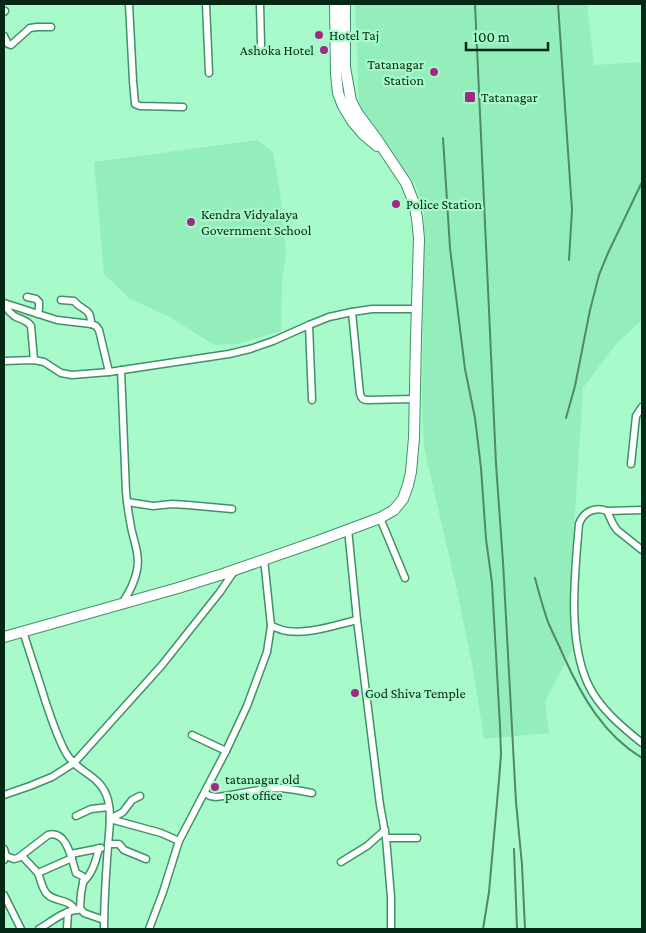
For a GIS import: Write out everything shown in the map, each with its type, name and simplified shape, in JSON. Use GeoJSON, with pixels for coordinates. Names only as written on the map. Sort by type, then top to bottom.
{"type":"FeatureCollection","features":[{"type":"Feature","properties":{"kind":"main road"},"geometry":{"type":"LineString","coordinates":[[335,4],[338,93],[352,121],[373,144],[382,149]]}},
{"type":"Feature","properties":{"kind":"main road"},"geometry":{"type":"LineString","coordinates":[[4,637],[178,588],[348,530],[380,518],[394,510],[403,499],[411,472],[414,438],[419,239],[417,218],[414,203],[406,183],[351,102],[345,67],[345,4]]}},
{"type":"Feature","properties":{"kind":"street"},"geometry":{"type":"LineString","coordinates":[[129,4],[132,81],[135,104],[140,106],[183,107]]}},
{"type":"Feature","properties":{"kind":"street"},"geometry":{"type":"LineString","coordinates":[[206,4],[209,73]]}},
{"type":"Feature","properties":{"kind":"street"},"geometry":{"type":"LineString","coordinates":[[260,4],[261,45]]}},
{"type":"Feature","properties":{"kind":"street"},"geometry":{"type":"LineString","coordinates":[[4,36],[8,44],[11,45],[30,28],[51,27]]}},
{"type":"Feature","properties":{"kind":"street"},"geometry":{"type":"LineString","coordinates":[[27,297],[36,299],[39,302],[38,314]]}},
{"type":"Feature","properties":{"kind":"street"},"geometry":{"type":"LineString","coordinates":[[62,300],[74,301],[79,308],[87,311],[91,316],[91,324]]}},
{"type":"Feature","properties":{"kind":"street"},"geometry":{"type":"LineString","coordinates":[[4,304],[57,320],[96,326],[99,330],[109,372]]}},
{"type":"Feature","properties":{"kind":"street"},"geometry":{"type":"LineString","coordinates":[[4,304],[14,316],[29,322],[34,360]]}},
{"type":"Feature","properties":{"kind":"street"},"geometry":{"type":"LineString","coordinates":[[4,361],[34,360],[44,362],[60,373],[72,375],[109,372],[250,350],[329,317],[352,312],[372,309],[417,309]]}},
{"type":"Feature","properties":{"kind":"street"},"geometry":{"type":"LineString","coordinates":[[352,312],[360,394],[363,400],[415,399]]}},
{"type":"Feature","properties":{"kind":"street"},"geometry":{"type":"LineString","coordinates":[[309,325],[312,400]]}},
{"type":"Feature","properties":{"kind":"street"},"geometry":{"type":"LineString","coordinates":[[121,370],[127,502],[138,561],[134,583],[123,602]]}},
{"type":"Feature","properties":{"kind":"street"},"geometry":{"type":"LineString","coordinates":[[631,464],[636,416],[642,407]]}},
{"type":"Feature","properties":{"kind":"street"},"geometry":{"type":"LineString","coordinates":[[127,502],[153,506],[180,505],[232,509]]}},
{"type":"Feature","properties":{"kind":"street"},"geometry":{"type":"LineString","coordinates":[[642,510],[591,511],[581,517],[578,524],[574,590],[576,643],[580,663],[588,685],[602,705],[620,725],[642,743]]}},
{"type":"Feature","properties":{"kind":"street"},"geometry":{"type":"LineString","coordinates":[[607,512],[617,530],[642,550]]}},
{"type":"Feature","properties":{"kind":"street"},"geometry":{"type":"LineString","coordinates":[[380,518],[404,578]]}},
{"type":"Feature","properties":{"kind":"street"},"geometry":{"type":"LineString","coordinates":[[348,530],[357,620],[380,806],[386,838],[391,897],[391,929]]}},
{"type":"Feature","properties":{"kind":"street"},"geometry":{"type":"LineString","coordinates":[[149,929],[179,841],[226,752],[247,706],[267,652],[271,626],[264,559]]}},
{"type":"Feature","properties":{"kind":"street"},"geometry":{"type":"LineString","coordinates":[[4,795],[52,777],[74,763],[162,664],[220,592],[235,569]]}},
{"type":"Feature","properties":{"kind":"street"},"geometry":{"type":"LineString","coordinates":[[271,626],[296,632],[357,620]]}},
{"type":"Feature","properties":{"kind":"street"},"geometry":{"type":"LineString","coordinates":[[23,631],[51,718],[66,753],[74,763],[94,778],[105,792],[110,820],[104,929]]}},
{"type":"Feature","properties":{"kind":"street"},"geometry":{"type":"LineString","coordinates":[[192,735],[226,752]]}},
{"type":"Feature","properties":{"kind":"street"},"geometry":{"type":"LineString","coordinates":[[205,793],[216,797],[279,788],[312,793]]}},
{"type":"Feature","properties":{"kind":"street"},"geometry":{"type":"LineString","coordinates":[[110,820],[123,812],[132,800],[140,796]]}},
{"type":"Feature","properties":{"kind":"street"},"geometry":{"type":"LineString","coordinates":[[76,816],[91,809],[109,807]]}},
{"type":"Feature","properties":{"kind":"street"},"geometry":{"type":"LineString","coordinates":[[110,820],[155,831],[179,841]]}},
{"type":"Feature","properties":{"kind":"street"},"geometry":{"type":"LineString","coordinates":[[341,862],[367,846],[385,830]]}},
{"type":"Feature","properties":{"kind":"street"},"geometry":{"type":"LineString","coordinates":[[4,849],[5,858],[14,859],[22,856],[51,834],[59,837],[72,856],[76,873],[82,876],[83,882],[78,910]]}},
{"type":"Feature","properties":{"kind":"street"},"geometry":{"type":"LineString","coordinates":[[386,838],[417,838]]}},
{"type":"Feature","properties":{"kind":"street"},"geometry":{"type":"LineString","coordinates":[[38,873],[72,856],[119,844],[125,851],[146,860]]}},
{"type":"Feature","properties":{"kind":"street"},"geometry":{"type":"LineString","coordinates":[[83,882],[95,864],[99,848]]}},
{"type":"Feature","properties":{"kind":"street"},"geometry":{"type":"LineString","coordinates":[[22,856],[38,873],[48,895],[72,905],[84,913],[104,920]]}},
{"type":"Feature","properties":{"kind":"street"},"geometry":{"type":"LineString","coordinates":[[4,895],[21,929]]}},
{"type":"Feature","properties":{"kind":"street"},"geometry":{"type":"LineString","coordinates":[[39,929],[51,926],[68,912],[78,910]]}},
{"type":"Feature","properties":{"kind":"street"},"geometry":{"type":"LineString","coordinates":[[67,929],[68,912]]}},
{"type":"Feature","properties":{"kind":"shaded area"},"geometry":{"type":"Polygon","coordinates":[[[355,4],[587,4],[594,65],[642,62],[642,320],[616,344],[583,388],[571,575],[574,647],[545,701],[549,733],[484,739],[473,669],[458,595],[424,447],[422,406],[424,213],[415,184],[374,130],[359,106],[355,4]]]}},
{"type":"Feature","properties":{"kind":"shaded area","name":"Kendra Vidyalaya Government School"},"geometry":{"type":"Polygon","coordinates":[[[257,140],[273,152],[280,193],[286,252],[282,283],[281,331],[237,344],[214,345],[168,316],[130,299],[104,274],[94,162],[257,140]]]}},
{"type":"Feature","properties":{"kind":"railway"},"geometry":{"type":"LineString","coordinates":[[475,4],[496,464],[525,929]]}},
{"type":"Feature","properties":{"kind":"railway"},"geometry":{"type":"LineString","coordinates":[[558,4],[572,210],[569,260]]}},
{"type":"Feature","properties":{"kind":"railway"},"geometry":{"type":"LineString","coordinates":[[443,138],[450,248],[465,369],[475,418],[481,468],[486,539],[492,583],[500,726],[501,754],[499,780],[489,892],[483,929]]}},
{"type":"Feature","properties":{"kind":"railway"},"geometry":{"type":"LineString","coordinates":[[566,418],[575,386],[599,275],[642,182]]}},
{"type":"Feature","properties":{"kind":"railway"},"geometry":{"type":"LineString","coordinates":[[535,578],[548,622],[578,686],[605,726],[628,749],[642,758]]}},
{"type":"Feature","properties":{"kind":"railway"},"geometry":{"type":"LineString","coordinates":[[514,849],[517,929]]}},
{"type":"Feature","properties":{"kind":"place","name":"Hotel Taj"},"geometry":{"type":"Point","coordinates":[319,35]}},
{"type":"Feature","properties":{"kind":"place","name":"Ashoka Hotel"},"geometry":{"type":"Point","coordinates":[324,50]}},
{"type":"Feature","properties":{"kind":"place","name":"Tatanagar Station"},"geometry":{"type":"Point","coordinates":[434,72]}},
{"type":"Feature","properties":{"kind":"place","name":"Tatanagar"},"geometry":{"type":"Point","coordinates":[470,97]}},
{"type":"Feature","properties":{"kind":"place","name":"Police Station"},"geometry":{"type":"Point","coordinates":[396,204]}},
{"type":"Feature","properties":{"kind":"place","name":"Kendra Vidyalaya Government School"},"geometry":{"type":"Point","coordinates":[191,222]}},
{"type":"Feature","properties":{"kind":"place","name":"God Shiva Temple"},"geometry":{"type":"Point","coordinates":[355,693]}},
{"type":"Feature","properties":{"kind":"place","name":"tatanagar old post office"},"geometry":{"type":"Point","coordinates":[215,787]}}]}
